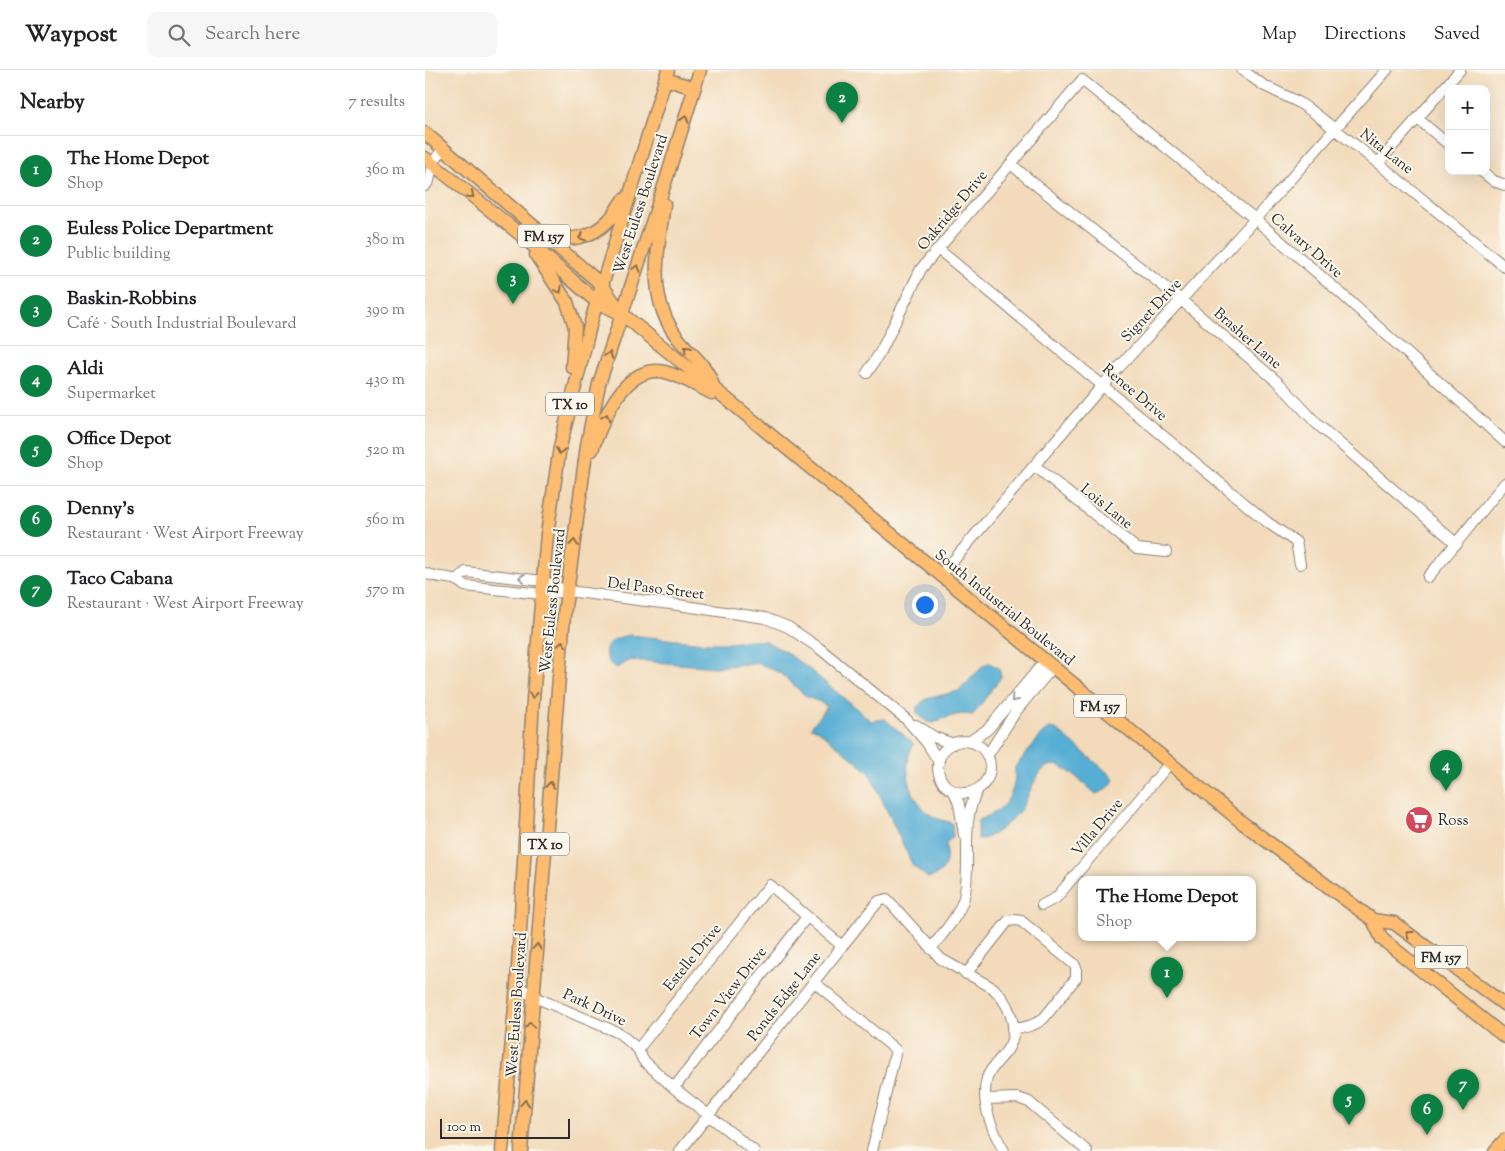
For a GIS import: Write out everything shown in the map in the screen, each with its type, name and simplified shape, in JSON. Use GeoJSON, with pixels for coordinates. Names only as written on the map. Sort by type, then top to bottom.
{"type":"FeatureCollection","features":[{"type":"Feature","properties":{"kind":"main road","name":"West Euless Boulevard"},"geometry":{"type":"LineString","coordinates":[[521,1151],[564,615],[587,445],[599,384],[667,176],[699,70]]}},
{"type":"Feature","properties":{"kind":"main road","name":"West Euless Boulevard"},"geometry":{"type":"LineString","coordinates":[[502,1151],[517,985],[533,699],[547,534],[567,415],[597,302],[629,193],[667,75]]}},
{"type":"Feature","properties":{"kind":"main road"},"geometry":{"type":"LineString","coordinates":[[667,75],[694,88]]}},
{"type":"Feature","properties":{"kind":"main road","name":"South Industrial Boulevard"},"geometry":{"type":"LineString","coordinates":[[425,133],[602,285],[622,314]]}},
{"type":"Feature","properties":{"kind":"main road","name":"South Industrial Boulevard"},"geometry":{"type":"LineString","coordinates":[[427,163],[521,235],[597,302],[622,314],[714,388],[1244,824],[1373,920],[1382,939],[1505,1038]]}},
{"type":"Feature","properties":{"kind":"main road"},"geometry":{"type":"LineString","coordinates":[[667,176],[656,275],[657,291],[670,325],[710,375],[714,388]]}},
{"type":"Feature","properties":{"kind":"main road"},"geometry":{"type":"LineString","coordinates":[[524,219],[555,237],[574,239],[600,229],[611,218],[629,193]]}},
{"type":"Feature","properties":{"kind":"main road"},"geometry":{"type":"LineString","coordinates":[[521,235],[550,274],[567,302],[575,327],[567,415]]}},
{"type":"Feature","properties":{"kind":"main road"},"geometry":{"type":"LineString","coordinates":[[583,479],[595,442],[609,409],[629,382],[644,374],[664,372],[728,400]]}},
{"type":"Feature","properties":{"kind":"main road","name":"South Industrial Boulevard"},"geometry":{"type":"LineString","coordinates":[[1373,920],[1394,923],[1505,1004]]}},
{"type":"Feature","properties":{"kind":"main road"},"geometry":{"type":"LineString","coordinates":[[1495,1151],[1505,1140]]}},
{"type":"Feature","properties":{"kind":"street","name":"Nita Lane"},"geometry":{"type":"LineString","coordinates":[[1242,70],[1263,85],[1298,102],[1378,163],[1505,267]]}},
{"type":"Feature","properties":{"kind":"street","name":"Signet Drive"},"geometry":{"type":"LineString","coordinates":[[941,575],[1103,385],[1255,220],[1387,70]]}},
{"type":"Feature","properties":{"kind":"street"},"geometry":{"type":"LineString","coordinates":[[1378,163],[1460,70]]}},
{"type":"Feature","properties":{"kind":"street","name":"Oakridge Drive"},"geometry":{"type":"LineString","coordinates":[[867,373],[881,351],[921,269],[1082,80]]}},
{"type":"Feature","properties":{"kind":"street","name":"Calvary Drive"},"geometry":{"type":"LineString","coordinates":[[1082,80],[1255,220],[1345,297],[1505,442]]}},
{"type":"Feature","properties":{"kind":"street"},"geometry":{"type":"LineString","coordinates":[[1418,119],[1445,142]]}},
{"type":"Feature","properties":{"kind":"street"},"geometry":{"type":"LineString","coordinates":[[425,186],[429,181],[427,163],[443,148]]}},
{"type":"Feature","properties":{"kind":"street","name":"Brasher Lane"},"geometry":{"type":"LineString","coordinates":[[1011,164],[1181,300],[1280,384],[1317,424],[1457,544]]}},
{"type":"Feature","properties":{"kind":"street"},"geometry":{"type":"LineString","coordinates":[[1486,175],[1494,181],[1505,185]]}},
{"type":"Feature","properties":{"kind":"street","name":"Renee Drive"},"geometry":{"type":"LineString","coordinates":[[938,249],[1267,522],[1296,542],[1300,564]]}},
{"type":"Feature","properties":{"kind":"street","name":"Lois Lane"},"geometry":{"type":"LineString","coordinates":[[1035,466],[1137,549],[1167,552]]}},
{"type":"Feature","properties":{"kind":"street"},"geometry":{"type":"LineString","coordinates":[[1428,577],[1457,544],[1505,483]]}},
{"type":"Feature","properties":{"kind":"street","name":"Del Paso Street"},"geometry":{"type":"LineString","coordinates":[[457,579],[465,572],[543,581],[568,591]]}},
{"type":"Feature","properties":{"kind":"street","name":"Del Paso Street"},"geometry":{"type":"LineString","coordinates":[[425,574],[457,579],[465,586],[542,594],[568,591],[765,618],[788,627],[805,637],[907,720]]}},
{"type":"Feature","properties":{"kind":"street"},"geometry":{"type":"LineString","coordinates":[[1004,1151],[992,1129],[987,1099],[987,1078],[1009,1047],[1013,1035],[1011,1012],[1001,995],[993,988],[947,964],[931,949],[958,914],[965,894],[967,873],[966,843],[959,804],[954,792],[943,783],[938,769],[939,762],[947,748],[953,744],[969,742],[987,729],[1049,664]]}},
{"type":"Feature","properties":{"kind":"street"},"geometry":{"type":"LineString","coordinates":[[987,756],[1049,664]]}},
{"type":"Feature","properties":{"kind":"street"},"geometry":{"type":"LineString","coordinates":[[907,720],[934,737],[953,744]]}},
{"type":"Feature","properties":{"kind":"street"},"geometry":{"type":"LineString","coordinates":[[907,720],[923,738],[939,762]]}},
{"type":"Feature","properties":{"kind":"street"},"geometry":{"type":"LineString","coordinates":[[966,843],[973,798],[988,778],[990,763],[983,750],[969,742]]}},
{"type":"Feature","properties":{"kind":"street","name":"Villa Drive"},"geometry":{"type":"LineString","coordinates":[[1042,904],[1057,898],[1170,763]]}},
{"type":"Feature","properties":{"kind":"street"},"geometry":{"type":"LineString","coordinates":[[954,792],[971,792],[978,789]]}},
{"type":"Feature","properties":{"kind":"street","name":"Estelle Drive"},"geometry":{"type":"LineString","coordinates":[[638,1049],[770,885],[807,918]]}},
{"type":"Feature","properties":{"kind":"street","name":"Ponds Edge Lane"},"geometry":{"type":"LineString","coordinates":[[680,1151],[879,901],[887,899],[931,949]]}},
{"type":"Feature","properties":{"kind":"street"},"geometry":{"type":"LineString","coordinates":[[807,918],[842,946]]}},
{"type":"Feature","properties":{"kind":"street","name":"Town View Drive"},"geometry":{"type":"LineString","coordinates":[[674,1088],[807,918]]}},
{"type":"Feature","properties":{"kind":"street"},"geometry":{"type":"LineString","coordinates":[[966,974],[1008,921],[1015,920],[1021,921],[1074,964],[1076,978],[1044,1018],[1039,1023],[1027,1028],[1012,1029]]}},
{"type":"Feature","properties":{"kind":"street"},"geometry":{"type":"LineString","coordinates":[[814,982],[896,1050],[872,1151]]}},
{"type":"Feature","properties":{"kind":"street","name":"Park Drive"},"geometry":{"type":"LineString","coordinates":[[517,985],[533,996],[608,1026],[627,1039],[638,1049],[643,1060],[674,1088],[754,1151]]}},
{"type":"Feature","properties":{"kind":"street"},"geometry":{"type":"LineString","coordinates":[[987,1099],[1019,1098],[1029,1102],[1087,1151]]}},
{"type":"Feature","properties":{"kind":"water"},"geometry":{"type":"Polygon","coordinates":[[[630,635],[704,643],[731,643],[749,640],[765,641],[786,652],[809,669],[871,721],[885,719],[914,744],[908,761],[909,780],[921,805],[930,814],[952,823],[953,837],[946,843],[946,861],[943,869],[935,876],[928,878],[913,866],[869,772],[818,730],[811,727],[827,707],[807,697],[781,674],[755,663],[715,667],[631,660],[615,668],[606,656],[607,646],[616,639],[630,635]]]}},
{"type":"Feature","properties":{"kind":"water"},"geometry":{"type":"Polygon","coordinates":[[[989,663],[999,668],[1001,677],[973,715],[947,717],[933,723],[927,722],[917,713],[917,707],[926,699],[959,691],[984,665],[989,663]]]}},
{"type":"Feature","properties":{"kind":"water"},"geometry":{"type":"Polygon","coordinates":[[[1049,728],[1056,729],[1114,778],[1110,786],[1096,794],[1060,766],[1048,766],[1038,775],[1024,804],[1012,819],[996,832],[978,840],[978,820],[995,812],[1007,801],[1013,786],[1015,767],[1049,728]]]}},
{"type":"Feature","properties":{"kind":"place","name":"Euless Police Department"},"geometry":{"type":"Point","coordinates":[842,123]}},
{"type":"Feature","properties":{"kind":"place","name":"Baskin-Robbins"},"geometry":{"type":"Point","coordinates":[513,304]}},
{"type":"Feature","properties":{"kind":"place","name":"Aldi"},"geometry":{"type":"Point","coordinates":[1446,791]}},
{"type":"Feature","properties":{"kind":"place","name":"Ross"},"geometry":{"type":"Point","coordinates":[1419,820]}},
{"type":"Feature","properties":{"kind":"place","name":"The Home Depot"},"geometry":{"type":"Point","coordinates":[1167,998]}},
{"type":"Feature","properties":{"kind":"place","name":"Taco Cabana"},"geometry":{"type":"Point","coordinates":[1463,1110]}},
{"type":"Feature","properties":{"kind":"place","name":"Office Depot"},"geometry":{"type":"Point","coordinates":[1349,1125]}},
{"type":"Feature","properties":{"kind":"place","name":"Denny's"},"geometry":{"type":"Point","coordinates":[1427,1135]}}]}
